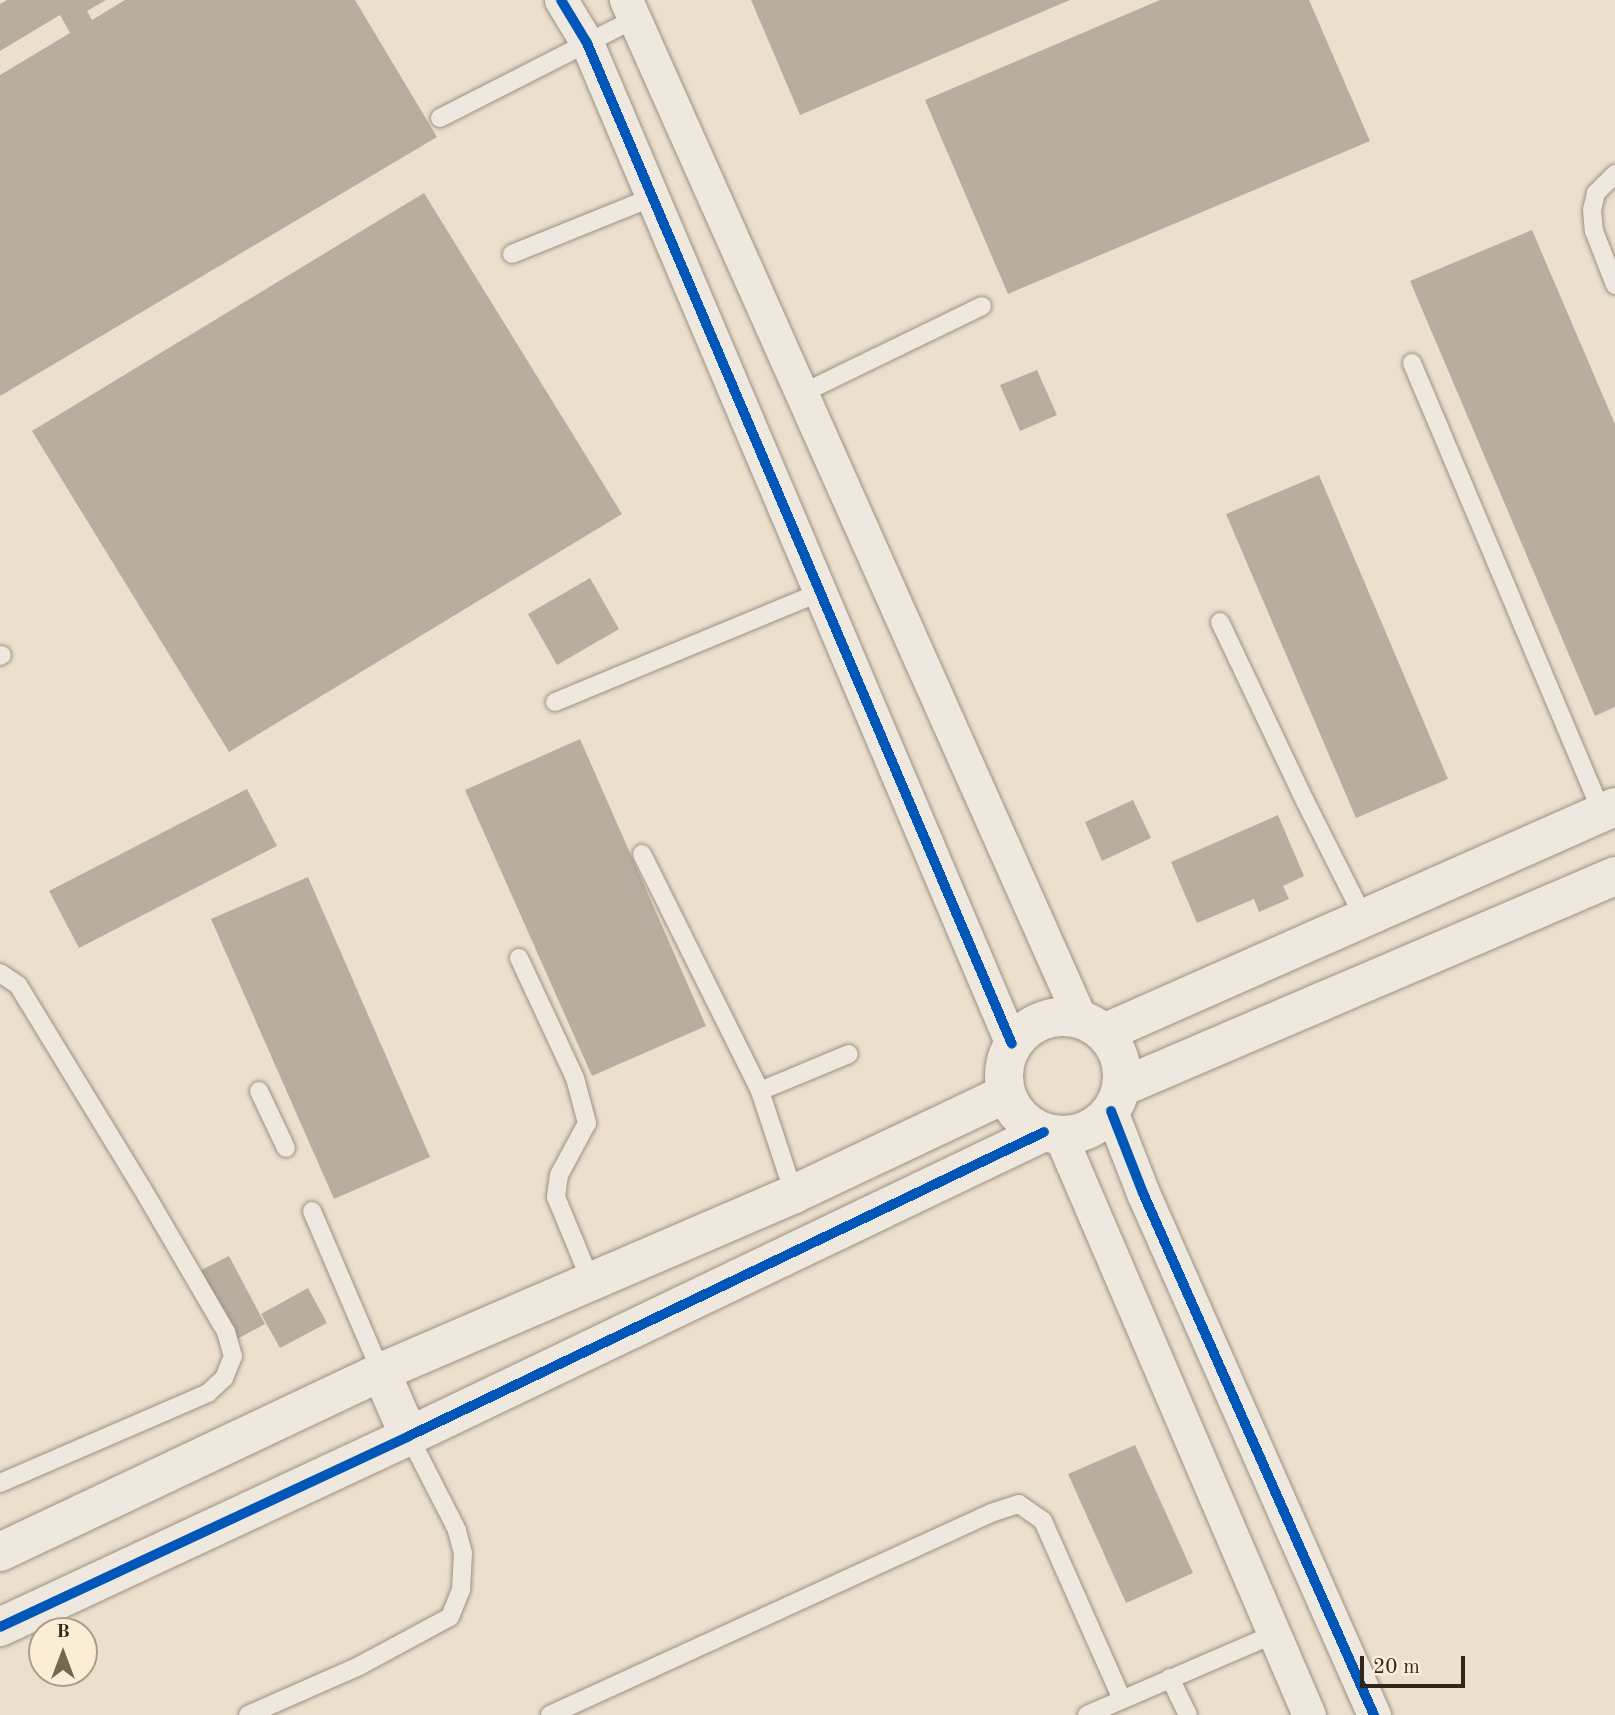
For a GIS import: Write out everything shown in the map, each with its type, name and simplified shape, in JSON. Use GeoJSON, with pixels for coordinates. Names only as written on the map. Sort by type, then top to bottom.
{"type":"FeatureCollection","features":[{"type":"Feature","properties":{"kind":"street"},"geometry":{"type":"LineString","coordinates":[[561,0],[587,43],[1012,1044]]}},
{"type":"Feature","properties":{"kind":"street"},"geometry":{"type":"LineString","coordinates":[[631,9],[1092,1026],[1116,1048],[1122,1067],[1116,1099],[1143,1193],[1374,1715]]}},
{"type":"Feature","properties":{"kind":"street"},"geometry":{"type":"LineString","coordinates":[[1309,1715],[1052,1134],[1019,1116],[1006,1094],[1004,1061],[1012,1044],[1024,1030],[1041,1020],[1061,1016],[1092,1026],[1364,918],[1609,810]]}},
{"type":"Feature","properties":{"kind":"street"},"geometry":{"type":"LineString","coordinates":[[0,1627],[1052,1134],[1088,1129],[1116,1099],[1615,876]]}},
{"type":"Feature","properties":{"kind":"street"},"geometry":{"type":"LineString","coordinates":[[0,1552],[382,1372],[592,1284],[794,1194],[1006,1094]]}},
{"type":"Feature","properties":{"kind":"street"},"geometry":{"type":"LineString","coordinates":[[382,1372],[409,1436]]}},
{"type":"Feature","properties":{"kind":"lane"},"geometry":{"type":"LineString","coordinates":[[440,118],[587,43],[631,9]]}},
{"type":"Feature","properties":{"kind":"lane"},"geometry":{"type":"LineString","coordinates":[[1615,174],[1596,193],[1592,210],[1594,230],[1615,285]]}},
{"type":"Feature","properties":{"kind":"lane"},"geometry":{"type":"LineString","coordinates":[[512,254],[653,198]]}},
{"type":"Feature","properties":{"kind":"lane"},"geometry":{"type":"LineString","coordinates":[[803,393],[982,306]]}},
{"type":"Feature","properties":{"kind":"lane"},"geometry":{"type":"LineString","coordinates":[[1412,363],[1609,810]]}},
{"type":"Feature","properties":{"kind":"lane"},"geometry":{"type":"LineString","coordinates":[[555,702],[820,592]]}},
{"type":"Feature","properties":{"kind":"lane"},"geometry":{"type":"LineString","coordinates":[[1220,622],[1364,918]]}},
{"type":"Feature","properties":{"kind":"lane"},"geometry":{"type":"LineString","coordinates":[[642,854],[760,1091],[794,1194]]}},
{"type":"Feature","properties":{"kind":"lane"},"geometry":{"type":"LineString","coordinates":[[519,958],[575,1078],[587,1123],[559,1175],[556,1197],[592,1284]]}},
{"type":"Feature","properties":{"kind":"lane"},"geometry":{"type":"LineString","coordinates":[[0,973],[19,985],[226,1332],[233,1356],[224,1378],[208,1393],[0,1483]]}},
{"type":"Feature","properties":{"kind":"lane"},"geometry":{"type":"LineString","coordinates":[[760,1091],[849,1054]]}},
{"type":"Feature","properties":{"kind":"lane"},"geometry":{"type":"LineString","coordinates":[[259,1091],[286,1147]]}},
{"type":"Feature","properties":{"kind":"lane"},"geometry":{"type":"LineString","coordinates":[[312,1211],[382,1372]]}},
{"type":"Feature","properties":{"kind":"lane"},"geometry":{"type":"LineString","coordinates":[[248,1715],[359,1666],[450,1617],[461,1590],[463,1553],[457,1530],[409,1436]]}},
{"type":"Feature","properties":{"kind":"lane"},"geometry":{"type":"LineString","coordinates":[[550,1715],[990,1513],[1019,1504],[1043,1521],[1122,1699]]}},
{"type":"Feature","properties":{"kind":"lane"},"geometry":{"type":"LineString","coordinates":[[1087,1715],[1274,1634]]}},
{"type":"Feature","properties":{"kind":"lane"},"geometry":{"type":"LineString","coordinates":[[1170,1678],[1188,1715]]}},
{"type":"Feature","properties":{"kind":"building"},"geometry":{"type":"Polygon","coordinates":[[[7,0],[106,0],[87,11],[92,20],[125,0],[355,0],[437,137],[0,396],[0,75],[70,33],[60,15],[0,51],[0,4],[7,0]]]}},
{"type":"Feature","properties":{"kind":"building"},"geometry":{"type":"Polygon","coordinates":[[[751,0],[1070,0],[800,115],[751,0]]]}},
{"type":"Feature","properties":{"kind":"building"},"geometry":{"type":"Polygon","coordinates":[[[1160,0],[1309,0],[1370,141],[1008,294],[925,100],[1160,0]]]}},
{"type":"Feature","properties":{"kind":"building"},"geometry":{"type":"Polygon","coordinates":[[[424,193],[622,514],[229,752],[32,431],[424,193]]]}},
{"type":"Feature","properties":{"kind":"building"},"geometry":{"type":"Polygon","coordinates":[[[1532,230],[1615,424],[1615,707],[1595,716],[1410,281],[1532,230]]]}},
{"type":"Feature","properties":{"kind":"building"},"geometry":{"type":"Polygon","coordinates":[[[1037,370],[1057,415],[1020,431],[1000,385],[1037,370]]]}},
{"type":"Feature","properties":{"kind":"building"},"geometry":{"type":"Polygon","coordinates":[[[1319,475],[1448,779],[1356,818],[1226,514],[1319,475]]]}},
{"type":"Feature","properties":{"kind":"building"},"geometry":{"type":"Polygon","coordinates":[[[590,578],[619,629],[557,665],[528,614],[590,578]]]}},
{"type":"Feature","properties":{"kind":"building"},"geometry":{"type":"Polygon","coordinates":[[[580,739],[706,1026],[592,1076],[465,790],[580,739]]]}},
{"type":"Feature","properties":{"kind":"building"},"geometry":{"type":"Polygon","coordinates":[[[247,789],[277,846],[79,948],[49,891],[247,789]]]}},
{"type":"Feature","properties":{"kind":"building"},"geometry":{"type":"Polygon","coordinates":[[[1133,800],[1151,838],[1102,861],[1085,822],[1133,800]]]}},
{"type":"Feature","properties":{"kind":"building"},"geometry":{"type":"Polygon","coordinates":[[[1278,815],[1304,876],[1283,886],[1289,899],[1259,912],[1254,899],[1197,923],[1171,862],[1278,815]]]}},
{"type":"Feature","properties":{"kind":"building"},"geometry":{"type":"Polygon","coordinates":[[[308,877],[430,1157],[334,1199],[211,919],[308,877]]]}},
{"type":"Feature","properties":{"kind":"building"},"geometry":{"type":"Polygon","coordinates":[[[229,1256],[265,1324],[237,1339],[201,1270],[229,1256]]]}},
{"type":"Feature","properties":{"kind":"building"},"geometry":{"type":"Polygon","coordinates":[[[308,1288],[327,1323],[280,1348],[261,1314],[308,1288]]]}},
{"type":"Feature","properties":{"kind":"building"},"geometry":{"type":"Polygon","coordinates":[[[1135,1445],[1193,1573],[1126,1603],[1068,1474],[1135,1445]]]}},
{"type":"Feature","properties":{"kind":"cycle path"},"geometry":{"type":"LineString","coordinates":[[561,0],[587,43],[1012,1044]]}},
{"type":"Feature","properties":{"kind":"cycle path"},"geometry":{"type":"LineString","coordinates":[[1111,1111],[1143,1193],[1374,1715]]}},
{"type":"Feature","properties":{"kind":"cycle path"},"geometry":{"type":"LineString","coordinates":[[0,1627],[409,1436],[1044,1132]]}}]}
